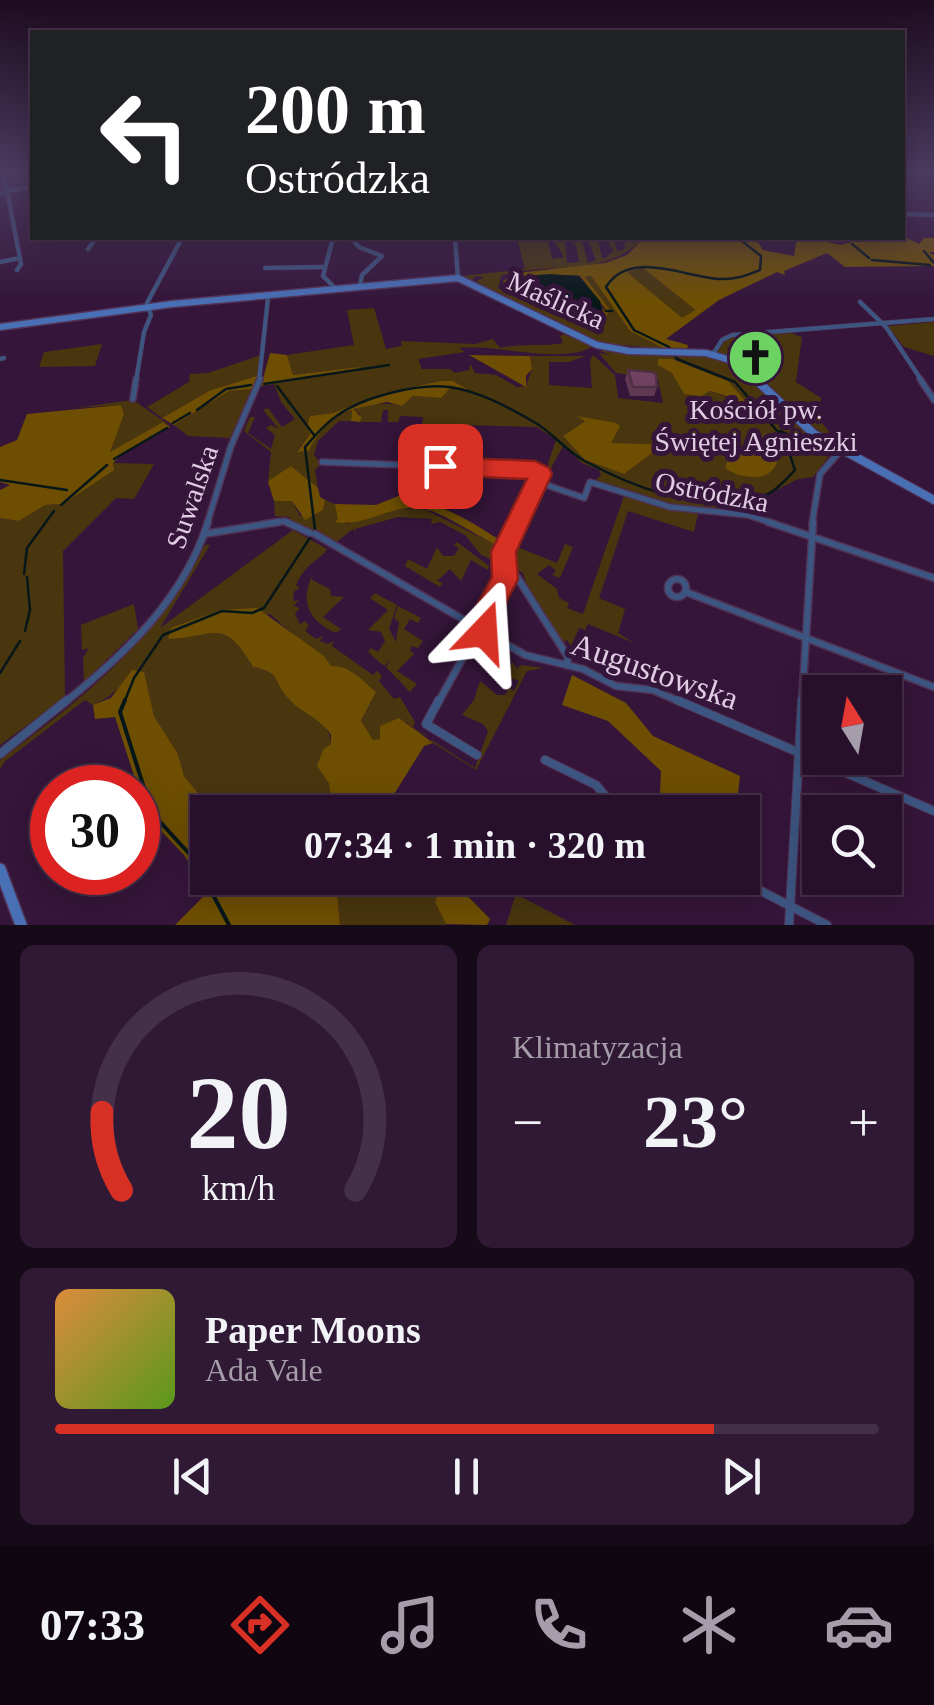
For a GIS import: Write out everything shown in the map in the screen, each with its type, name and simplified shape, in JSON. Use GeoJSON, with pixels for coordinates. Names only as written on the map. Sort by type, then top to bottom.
{"type":"FeatureCollection","features":[{"type":"Feature","properties":{"kind":"street"},"geometry":{"type":"LineString","coordinates":[[12,217],[20,258],[17,270]]}},
{"type":"Feature","properties":{"kind":"street"},"geometry":{"type":"LineString","coordinates":[[88,249],[95,240]]}},
{"type":"Feature","properties":{"kind":"street"},"geometry":{"type":"LineString","coordinates":[[146,307],[181,240]]}},
{"type":"Feature","properties":{"kind":"street"},"geometry":{"type":"LineString","coordinates":[[332,240],[324,268],[325,280],[336,287],[336,292]]}},
{"type":"Feature","properties":{"kind":"street"},"geometry":{"type":"LineString","coordinates":[[353,240],[359,247],[382,256],[380,262],[362,274],[360,290]]}},
{"type":"Feature","properties":{"kind":"street"},"geometry":{"type":"LineString","coordinates":[[0,326],[146,307],[458,278],[455,240]]}},
{"type":"Feature","properties":{"kind":"street"},"geometry":{"type":"LineString","coordinates":[[0,262],[20,258]]}},
{"type":"Feature","properties":{"kind":"street"},"geometry":{"type":"LineString","coordinates":[[265,268],[324,268]]}},
{"type":"Feature","properties":{"kind":"street","name":"Maślicka"},"geometry":{"type":"LineString","coordinates":[[458,278],[597,345],[713,354],[746,370],[802,424],[841,450],[934,500]]}},
{"type":"Feature","properties":{"kind":"street","name":"Suwalska"},"geometry":{"type":"LineString","coordinates":[[0,754],[70,701],[132,644],[178,585],[204,534],[226,458],[262,373],[268,298]]}},
{"type":"Feature","properties":{"kind":"street"},"geometry":{"type":"LineString","coordinates":[[860,302],[882,323],[934,400]]}},
{"type":"Feature","properties":{"kind":"street"},"geometry":{"type":"LineString","coordinates":[[133,400],[144,332],[151,315],[146,307]]}},
{"type":"Feature","properties":{"kind":"street"},"geometry":{"type":"LineString","coordinates":[[713,354],[722,340],[732,335],[934,319]]}},
{"type":"Feature","properties":{"kind":"street"},"geometry":{"type":"LineString","coordinates":[[788,925],[818,480],[841,450]]}},
{"type":"Feature","properties":{"kind":"street","name":"Ostródzka"},"geometry":{"type":"LineString","coordinates":[[322,462],[535,470],[540,474],[538,482],[584,498],[590,482],[676,508],[742,514],[934,578]]}},
{"type":"Feature","properties":{"kind":"street"},"geometry":{"type":"LineString","coordinates":[[477,756],[426,724],[504,583],[504,552],[538,482]]}},
{"type":"Feature","properties":{"kind":"street","name":"Augustowska"},"geometry":{"type":"LineString","coordinates":[[204,534],[284,521],[525,655],[567,665],[616,686],[653,690],[934,812]]}},
{"type":"Feature","properties":{"kind":"street"},"geometry":{"type":"LineString","coordinates":[[505,573],[516,575],[568,658],[567,665]]}},
{"type":"Feature","properties":{"kind":"street"},"geometry":{"type":"LineString","coordinates":[[686,592],[934,687]]}},
{"type":"Feature","properties":{"kind":"street"},"geometry":{"type":"LineString","coordinates":[[546,760],[596,785],[605,795]]}},
{"type":"Feature","properties":{"kind":"street"},"geometry":{"type":"LineString","coordinates":[[0,869],[21,925]]}},
{"type":"Feature","properties":{"kind":"street"},"geometry":{"type":"LineString","coordinates":[[760,890],[828,925]]}},
{"type":"Feature","properties":{"kind":"shaded area"},"geometry":{"type":"Polygon","coordinates":[[[905,237],[919,244],[924,238],[934,238],[934,252],[928,252],[934,255],[934,266],[845,267],[827,253],[784,271],[785,275],[777,272],[719,300],[666,339],[688,345],[687,349],[665,349],[630,331],[591,276],[585,277],[610,310],[606,317],[600,316],[606,309],[579,275],[517,276],[503,281],[517,273],[605,263],[627,255],[642,240],[756,240],[763,250],[794,256],[796,243],[803,240],[841,245],[856,240],[905,237]],[[643,268],[627,272],[682,318],[695,310],[643,268]]]}},
{"type":"Feature","properties":{"kind":"shaded area"},"geometry":{"type":"Polygon","coordinates":[[[517,240],[548,241],[552,259],[564,257],[554,241],[565,241],[567,263],[579,262],[576,245],[571,241],[582,241],[588,263],[596,260],[588,240],[598,240],[602,258],[606,258],[613,251],[608,240],[614,240],[617,251],[625,249],[624,240],[642,240],[628,251],[594,264],[501,276],[498,288],[502,290],[503,281],[514,278],[511,289],[544,306],[571,314],[595,314],[604,308],[579,276],[559,275],[578,274],[606,309],[601,316],[610,310],[585,277],[591,276],[630,331],[665,349],[602,343],[474,283],[484,277],[476,276],[471,281],[461,276],[525,269],[517,240]]]}},
{"type":"Feature","properties":{"kind":"shaded area"},"geometry":{"type":"Polygon","coordinates":[[[643,268],[695,310],[682,319],[626,272],[643,268]]]}},
{"type":"Feature","properties":{"kind":"shaded area"},"geometry":{"type":"Polygon","coordinates":[[[579,276],[600,301],[602,311],[581,316],[568,314],[511,289],[516,277],[579,276]]]}},
{"type":"Feature","properties":{"kind":"shaded area"},"geometry":{"type":"Polygon","coordinates":[[[374,308],[386,349],[402,346],[401,341],[475,344],[493,339],[500,348],[555,344],[563,343],[560,336],[564,334],[592,347],[562,354],[459,348],[465,352],[418,359],[422,369],[450,369],[455,373],[469,370],[470,364],[475,373],[496,375],[517,387],[526,386],[532,369],[530,356],[585,356],[569,362],[549,362],[549,385],[592,388],[593,355],[615,375],[618,398],[663,403],[658,379],[616,373],[599,353],[610,355],[601,351],[604,348],[712,356],[730,362],[807,431],[828,444],[832,452],[813,477],[798,479],[737,510],[673,504],[596,480],[601,475],[599,470],[582,463],[563,446],[550,470],[548,463],[556,440],[537,427],[422,424],[423,417],[400,416],[398,422],[388,422],[388,410],[383,410],[381,422],[359,422],[360,414],[352,410],[351,421],[339,421],[318,441],[314,455],[321,464],[315,470],[318,488],[291,466],[268,482],[271,452],[244,431],[250,417],[255,417],[248,433],[271,449],[275,435],[266,428],[271,425],[279,429],[263,410],[268,408],[282,427],[295,419],[281,402],[274,384],[360,371],[359,367],[293,375],[287,355],[354,345],[347,310],[374,308]],[[658,359],[658,365],[673,373],[684,394],[710,391],[733,399],[733,406],[746,414],[753,411],[728,381],[672,359],[658,359]],[[439,381],[383,393],[333,413],[311,416],[307,424],[310,434],[297,451],[309,451],[316,438],[336,419],[374,404],[402,406],[413,396],[440,398],[452,386],[471,391],[452,381],[439,381]],[[581,417],[586,420],[563,436],[585,460],[624,474],[655,450],[654,444],[610,443],[619,426],[581,417]],[[766,433],[751,443],[748,452],[729,455],[725,468],[754,477],[774,469],[778,457],[775,437],[766,433]]]}},
{"type":"Feature","properties":{"kind":"shaded area"},"geometry":{"type":"Polygon","coordinates":[[[934,322],[934,356],[904,347],[888,326],[934,322]]]}},
{"type":"Feature","properties":{"kind":"shaded area"},"geometry":{"type":"Polygon","coordinates":[[[791,333],[802,337],[796,382],[821,398],[819,418],[829,432],[826,436],[752,368],[761,365],[768,355],[749,351],[746,357],[750,367],[717,351],[728,338],[745,336],[727,348],[739,358],[753,336],[791,333]]]}},
{"type":"Feature","properties":{"kind":"shaded area"},"geometry":{"type":"Polygon","coordinates":[[[102,344],[95,366],[39,367],[44,352],[102,344]]]}},
{"type":"Feature","properties":{"kind":"shaded area"},"geometry":{"type":"Polygon","coordinates":[[[270,353],[287,355],[293,375],[359,367],[360,371],[261,386],[270,353]]]}},
{"type":"Feature","properties":{"kind":"shaded area"},"geometry":{"type":"Polygon","coordinates":[[[261,355],[257,376],[211,390],[162,418],[147,407],[189,382],[190,374],[208,373],[261,355]]]}},
{"type":"Feature","properties":{"kind":"shaded area"},"geometry":{"type":"Polygon","coordinates":[[[469,355],[530,356],[532,369],[526,376],[526,387],[469,355]]]}},
{"type":"Feature","properties":{"kind":"shaded area"},"geometry":{"type":"Polygon","coordinates":[[[658,359],[672,359],[728,381],[753,410],[747,414],[732,406],[733,398],[710,391],[701,396],[684,394],[672,373],[658,365],[658,359]]]}},
{"type":"Feature","properties":{"kind":"shaded area"},"geometry":{"type":"Polygon","coordinates":[[[257,376],[252,389],[229,391],[174,425],[162,418],[211,390],[257,376]]]}},
{"type":"Feature","properties":{"kind":"shaded area"},"geometry":{"type":"Polygon","coordinates":[[[453,381],[472,392],[452,386],[441,398],[413,396],[402,406],[387,402],[353,409],[362,418],[359,422],[351,421],[352,410],[345,412],[326,426],[309,451],[297,452],[310,434],[310,416],[333,413],[383,393],[453,381]]]}},
{"type":"Feature","properties":{"kind":"shaded area"},"geometry":{"type":"Polygon","coordinates":[[[252,389],[230,438],[188,436],[174,425],[229,391],[252,389]]]}},
{"type":"Feature","properties":{"kind":"shaded area"},"geometry":{"type":"Polygon","coordinates":[[[133,400],[171,426],[163,422],[109,453],[124,414],[121,405],[74,408],[133,400]]]}},
{"type":"Feature","properties":{"kind":"shaded area"},"geometry":{"type":"Polygon","coordinates":[[[121,405],[124,414],[110,452],[163,422],[170,427],[119,457],[113,463],[114,470],[63,504],[45,505],[19,521],[0,518],[0,490],[10,485],[0,482],[0,447],[17,440],[27,414],[121,405]]]}},
{"type":"Feature","properties":{"kind":"shaded area"},"geometry":{"type":"Polygon","coordinates":[[[577,416],[620,426],[611,443],[655,444],[656,450],[624,474],[585,460],[563,436],[585,421],[577,416]]]}},
{"type":"Feature","properties":{"kind":"shaded area"},"geometry":{"type":"Polygon","coordinates":[[[766,433],[775,437],[778,457],[774,469],[753,477],[725,468],[729,455],[748,451],[751,443],[766,433]]]}},
{"type":"Feature","properties":{"kind":"shaded area"},"geometry":{"type":"Polygon","coordinates":[[[113,463],[154,464],[134,499],[116,498],[63,551],[65,697],[0,745],[0,518],[19,521],[45,505],[63,504],[113,463]]]}},
{"type":"Feature","properties":{"kind":"shaded area"},"geometry":{"type":"Polygon","coordinates":[[[291,466],[318,488],[325,500],[323,510],[305,520],[292,501],[274,501],[268,482],[291,466]]]}},
{"type":"Feature","properties":{"kind":"shaded area"},"geometry":{"type":"Polygon","coordinates":[[[401,495],[414,496],[414,500],[459,516],[501,541],[500,547],[421,508],[399,509],[356,522],[335,522],[335,504],[376,505],[401,495]]]}},
{"type":"Feature","properties":{"kind":"shaded area"},"geometry":{"type":"Polygon","coordinates":[[[624,496],[698,514],[694,532],[628,511],[599,598],[625,609],[618,633],[634,643],[588,624],[585,630],[579,628],[571,646],[567,640],[563,642],[527,586],[523,573],[509,566],[507,557],[512,545],[557,563],[565,544],[573,547],[560,578],[552,575],[556,571],[549,565],[537,574],[557,589],[559,598],[569,603],[567,608],[583,614],[624,496]]]}},
{"type":"Feature","properties":{"kind":"shaded area"},"geometry":{"type":"Polygon","coordinates":[[[325,500],[335,504],[346,524],[396,509],[422,508],[500,547],[497,562],[481,555],[465,535],[440,522],[431,524],[432,519],[398,517],[355,529],[356,532],[353,529],[334,544],[290,517],[275,516],[274,501],[292,501],[300,516],[311,517],[323,510],[325,500]]]}},
{"type":"Feature","properties":{"kind":"shaded area"},"geometry":{"type":"Polygon","coordinates":[[[293,530],[327,549],[296,586],[300,587],[294,592],[293,601],[299,600],[294,606],[300,608],[295,614],[300,624],[305,621],[309,626],[305,631],[316,639],[323,636],[320,641],[334,641],[332,646],[373,675],[377,671],[382,676],[379,681],[394,699],[400,697],[415,722],[413,728],[406,722],[380,726],[380,739],[373,741],[361,722],[376,692],[350,671],[331,667],[270,614],[174,639],[212,632],[229,637],[253,667],[271,673],[289,699],[323,724],[331,741],[331,795],[200,795],[184,776],[178,754],[154,716],[144,673],[93,705],[85,700],[4,762],[0,770],[0,760],[89,690],[142,638],[186,579],[205,545],[210,545],[160,628],[293,530]]]}},
{"type":"Feature","properties":{"kind":"shaded area"},"geometry":{"type":"Polygon","coordinates":[[[457,542],[489,566],[488,570],[471,560],[461,581],[450,569],[437,581],[443,583],[440,587],[405,566],[408,559],[427,569],[437,547],[443,556],[454,556],[459,548],[454,545],[457,542]]]}},
{"type":"Feature","properties":{"kind":"shaded area"},"geometry":{"type":"Polygon","coordinates":[[[313,574],[312,580],[330,589],[331,596],[344,597],[323,617],[341,629],[336,633],[319,623],[309,610],[307,593],[313,574]]]}},
{"type":"Feature","properties":{"kind":"shaded area"},"geometry":{"type":"Polygon","coordinates":[[[375,593],[397,605],[389,629],[396,642],[399,622],[394,618],[398,606],[421,618],[418,623],[410,619],[404,629],[423,641],[418,648],[412,646],[414,654],[397,671],[417,684],[410,692],[386,667],[391,659],[384,666],[368,652],[371,648],[378,652],[385,641],[381,632],[368,630],[388,610],[370,598],[375,593]]]}},
{"type":"Feature","properties":{"kind":"shaded area"},"geometry":{"type":"Polygon","coordinates":[[[134,604],[138,629],[84,682],[83,658],[89,648],[82,650],[81,625],[134,604]]]}},
{"type":"Feature","properties":{"kind":"shaded area"},"geometry":{"type":"Polygon","coordinates":[[[257,608],[324,656],[331,666],[361,679],[376,692],[361,721],[373,740],[380,739],[380,726],[399,718],[433,743],[424,746],[394,795],[330,795],[329,783],[317,766],[323,750],[331,744],[331,735],[292,702],[273,674],[253,667],[234,641],[217,633],[168,639],[171,628],[220,610],[257,608]]]}},
{"type":"Feature","properties":{"kind":"shaded area"},"geometry":{"type":"Polygon","coordinates":[[[512,662],[518,669],[520,665],[544,668],[527,671],[476,770],[429,738],[475,768],[488,731],[483,724],[462,715],[474,700],[480,681],[497,695],[505,695],[509,688],[514,691],[519,681],[509,677],[511,672],[506,666],[510,668],[512,662]]]}},
{"type":"Feature","properties":{"kind":"shaded area"},"geometry":{"type":"Polygon","coordinates":[[[132,670],[144,672],[154,716],[178,754],[184,776],[200,795],[190,795],[190,864],[160,830],[160,765],[131,765],[115,717],[95,719],[93,705],[111,698],[132,670]]]}},
{"type":"Feature","properties":{"kind":"shaded area"},"geometry":{"type":"Polygon","coordinates":[[[572,675],[626,703],[653,736],[740,776],[738,795],[660,795],[661,771],[608,721],[562,705],[572,675]]]}},
{"type":"Feature","properties":{"kind":"shaded area"},"geometry":{"type":"Polygon","coordinates":[[[205,895],[337,895],[340,925],[175,925],[205,895]]]}},
{"type":"Feature","properties":{"kind":"shaded area"},"geometry":{"type":"Polygon","coordinates":[[[337,895],[437,895],[435,902],[447,925],[340,925],[337,895]]]}},
{"type":"Feature","properties":{"kind":"shaded area"},"geometry":{"type":"Polygon","coordinates":[[[437,895],[467,895],[490,919],[487,925],[446,924],[435,902],[437,895]]]}},
{"type":"Feature","properties":{"kind":"shaded area"},"geometry":{"type":"Polygon","coordinates":[[[518,895],[575,925],[506,925],[518,895]]]}},
{"type":"Feature","properties":{"kind":"building"},"geometry":{"type":"Polygon","coordinates":[[[756,344],[768,348],[764,355],[756,352],[756,344]]]}},
{"type":"Feature","properties":{"kind":"building"},"geometry":{"type":"Polygon","coordinates":[[[628,370],[656,374],[657,387],[633,387],[628,370]]]}},
{"type":"Feature","properties":{"kind":"waterway"},"geometry":{"type":"LineString","coordinates":[[124,703],[134,678],[163,635],[222,611],[252,613],[264,608],[315,530],[305,447],[333,418],[376,397],[436,386],[471,392],[534,422],[576,456],[601,469],[642,487],[687,500],[731,503],[759,498],[776,489],[795,470],[785,440],[735,382],[677,359],[669,347],[634,330],[606,287],[616,275],[644,267],[721,279],[760,270],[761,256],[741,240]]}},
{"type":"Feature","properties":{"kind":"waterway"},"geometry":{"type":"LineString","coordinates":[[852,244],[869,258]]}},
{"type":"Feature","properties":{"kind":"waterway"},"geometry":{"type":"LineString","coordinates":[[924,251],[934,263]]}},
{"type":"Feature","properties":{"kind":"waterway"},"geometry":{"type":"LineString","coordinates":[[872,260],[930,265]]}},
{"type":"Feature","properties":{"kind":"waterway"},"geometry":{"type":"LineString","coordinates":[[606,311],[612,311]]}},
{"type":"Feature","properties":{"kind":"waterway"},"geometry":{"type":"LineString","coordinates":[[264,384],[389,365]]}},
{"type":"Feature","properties":{"kind":"waterway"},"geometry":{"type":"LineString","coordinates":[[197,410],[226,389],[251,385]]}},
{"type":"Feature","properties":{"kind":"waterway"},"geometry":{"type":"LineString","coordinates":[[277,386],[314,435]]}},
{"type":"Feature","properties":{"kind":"waterway"},"geometry":{"type":"LineString","coordinates":[[173,423],[190,413]]}},
{"type":"Feature","properties":{"kind":"waterway"},"geometry":{"type":"LineString","coordinates":[[114,459],[167,428]]}},
{"type":"Feature","properties":{"kind":"waterway"},"geometry":{"type":"LineString","coordinates":[[780,431],[829,453]]}},
{"type":"Feature","properties":{"kind":"waterway"},"geometry":{"type":"LineString","coordinates":[[61,505],[107,465]]}},
{"type":"Feature","properties":{"kind":"waterway"},"geometry":{"type":"LineString","coordinates":[[0,480],[67,490]]}},
{"type":"Feature","properties":{"kind":"waterway"},"geometry":{"type":"LineString","coordinates":[[24,574],[27,548],[54,511]]}},
{"type":"Feature","properties":{"kind":"waterway"},"geometry":{"type":"LineString","coordinates":[[25,631],[30,610],[27,577]]}},
{"type":"Feature","properties":{"kind":"waterway"},"geometry":{"type":"LineString","coordinates":[[0,673],[20,641]]}},
{"type":"Feature","properties":{"kind":"waterway"},"geometry":{"type":"LineString","coordinates":[[125,700],[120,712],[152,813],[194,859],[229,925]]}},
{"type":"Feature","properties":{"kind":"place","name":"Kościół pw. Świętej Agnieszki"},"geometry":{"type":"Point","coordinates":[756,358]}},
{"type":"Feature","properties":{"kind":"route"},"geometry":{"type":"LineString","coordinates":[[440,466],[535,470],[540,474],[504,552],[504,583],[478,629],[484,632]]}}]}
